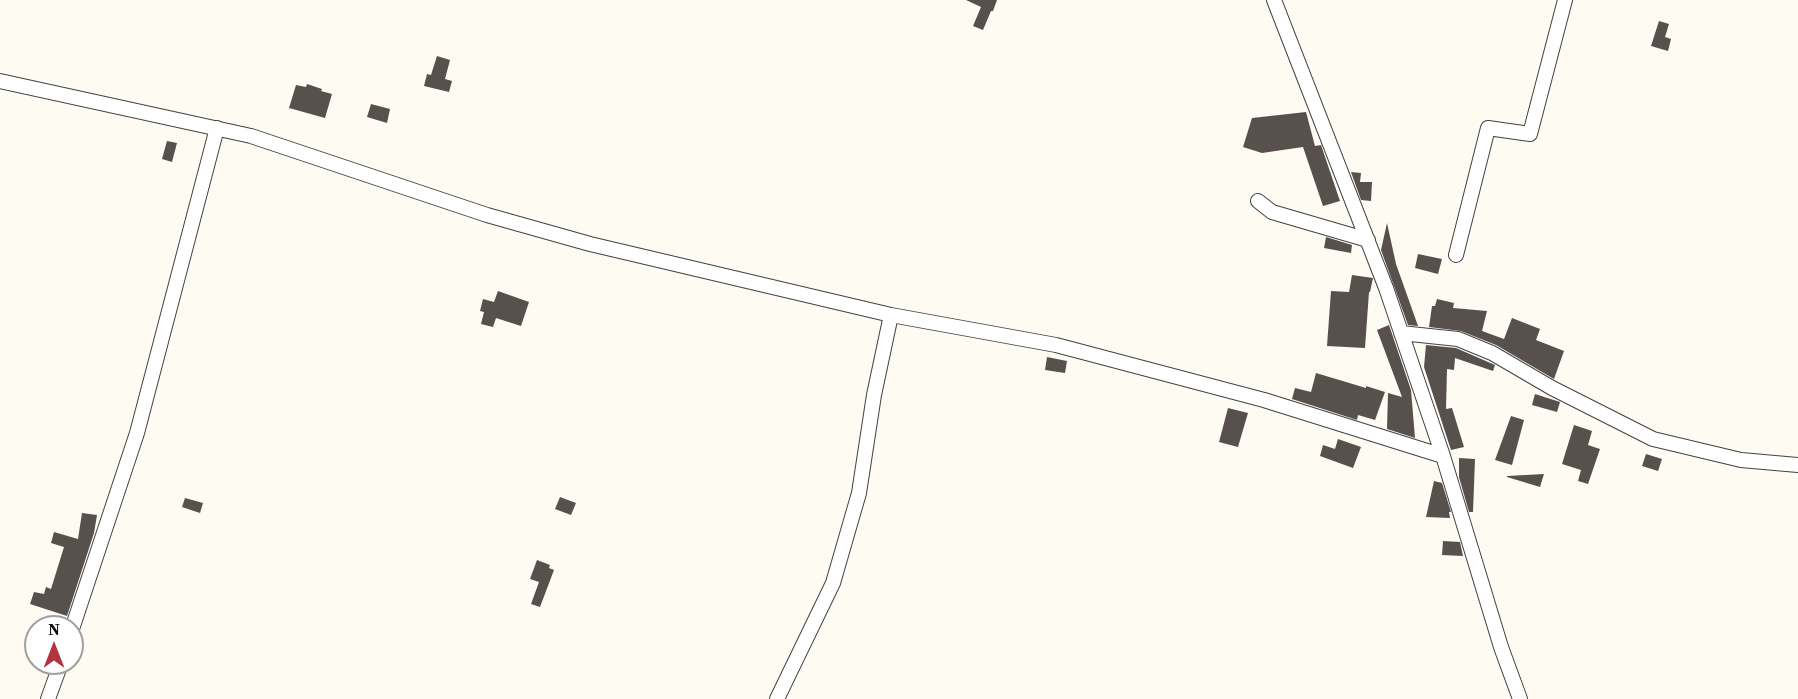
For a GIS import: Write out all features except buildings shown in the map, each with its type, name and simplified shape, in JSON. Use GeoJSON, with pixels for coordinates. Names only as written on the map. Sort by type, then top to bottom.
{"type":"FeatureCollection","features":[{"type":"Feature","properties":{"kind":"street"},"geometry":{"type":"LineString","coordinates":[[1274,0],[1368,240],[1401,333],[1443,456],[1501,646],[1520,699]]}},
{"type":"Feature","properties":{"kind":"street"},"geometry":{"type":"LineString","coordinates":[[1456,255],[1488,128],[1530,134],[1565,0]]}},
{"type":"Feature","properties":{"kind":"street"},"geometry":{"type":"LineString","coordinates":[[0,81],[251,136],[487,215],[590,244],[891,315],[1056,345],[1264,400],[1443,456]]}},
{"type":"Feature","properties":{"kind":"street"},"geometry":{"type":"LineString","coordinates":[[77,615],[137,434],[217,128]]}},
{"type":"Feature","properties":{"kind":"street"},"geometry":{"type":"LineString","coordinates":[[1258,201],[1272,212],[1368,240]]}},
{"type":"Feature","properties":{"kind":"street"},"geometry":{"type":"LineString","coordinates":[[777,699],[833,583],[859,493],[874,395],[891,315]]}},
{"type":"Feature","properties":{"kind":"street"},"geometry":{"type":"LineString","coordinates":[[1401,333],[1458,339],[1484,350],[1552,388],[1653,439],[1741,460],[1798,465]]}},
{"type":"Feature","properties":{"kind":"street"},"geometry":{"type":"LineString","coordinates":[[48,699],[57,675]]}}]}
